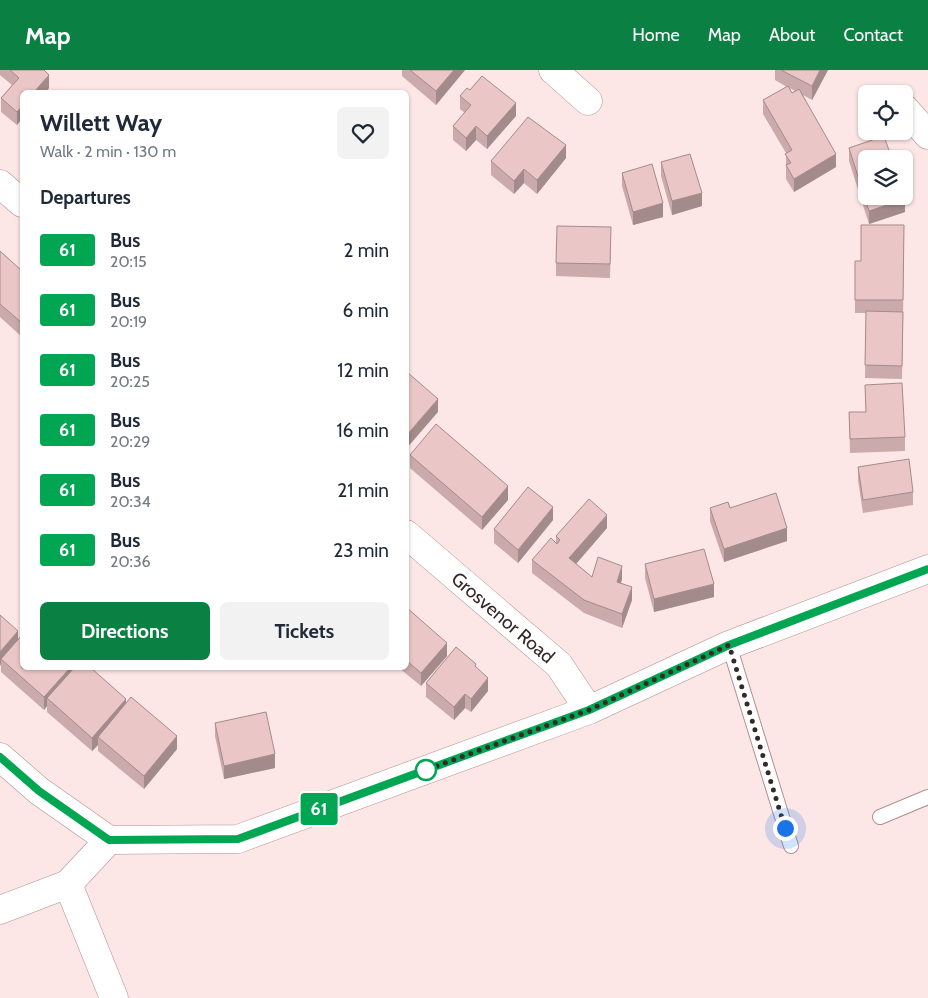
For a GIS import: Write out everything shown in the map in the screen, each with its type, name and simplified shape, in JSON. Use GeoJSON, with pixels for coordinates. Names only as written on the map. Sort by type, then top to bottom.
{"type":"FeatureCollection","features":[{"type":"Feature","properties":{"kind":"main road"},"geometry":{"type":"LineString","coordinates":[[553,70],[588,100]]}},
{"type":"Feature","properties":{"kind":"main road"},"geometry":{"type":"LineString","coordinates":[[913,118],[928,135]]}},
{"type":"Feature","properties":{"kind":"main road"},"geometry":{"type":"LineString","coordinates":[[0,184],[20,202]]}},
{"type":"Feature","properties":{"kind":"main road","name":"Grosvenor Road"},"geometry":{"type":"LineString","coordinates":[[409,537],[558,665],[589,710]]}},
{"type":"Feature","properties":{"kind":"main road"},"geometry":{"type":"LineString","coordinates":[[0,757],[39,791],[109,840],[238,839],[589,710],[729,645],[928,568]]}},
{"type":"Feature","properties":{"kind":"main road"},"geometry":{"type":"LineString","coordinates":[[0,910],[68,884],[109,840]]}},
{"type":"Feature","properties":{"kind":"main road"},"geometry":{"type":"LineString","coordinates":[[68,884],[114,998]]}},
{"type":"Feature","properties":{"kind":"lane"},"geometry":{"type":"LineString","coordinates":[[729,645],[791,846]]}},
{"type":"Feature","properties":{"kind":"lane"},"geometry":{"type":"LineString","coordinates":[[880,817],[928,797]]}},
{"type":"Feature","properties":{"kind":"building"},"geometry":{"type":"Polygon","coordinates":[[[10,70],[44,70],[49,75],[36,90],[20,90],[20,108],[17,112],[1,98],[19,78],[10,70]]]}},
{"type":"Feature","properties":{"kind":"building"},"geometry":{"type":"Polygon","coordinates":[[[410,70],[454,70],[436,91],[410,70]]]}},
{"type":"Feature","properties":{"kind":"building"},"geometry":{"type":"Polygon","coordinates":[[[781,70],[820,70],[812,86],[781,70]]]}},
{"type":"Feature","properties":{"kind":"building"},"geometry":{"type":"Polygon","coordinates":[[[482,76],[516,103],[487,136],[476,126],[466,138],[453,126],[471,105],[460,96],[467,88],[470,90],[482,76]]]}},
{"type":"Feature","properties":{"kind":"building"},"geometry":{"type":"Polygon","coordinates":[[[788,86],[792,93],[799,89],[836,154],[794,179],[786,165],[791,163],[785,154],[792,150],[763,100],[788,86]]]}},
{"type":"Feature","properties":{"kind":"building"},"geometry":{"type":"Polygon","coordinates":[[[528,117],[566,145],[537,180],[524,169],[514,181],[491,161],[528,117]]]}},
{"type":"Feature","properties":{"kind":"building"},"geometry":{"type":"Polygon","coordinates":[[[872,140],[885,140],[889,150],[858,150],[858,176],[849,148],[872,140]]]}},
{"type":"Feature","properties":{"kind":"building"},"geometry":{"type":"Polygon","coordinates":[[[690,154],[702,193],[672,201],[661,162],[690,154]]]}},
{"type":"Feature","properties":{"kind":"building"},"geometry":{"type":"Polygon","coordinates":[[[652,164],[663,203],[633,212],[622,173],[652,164]]]}},
{"type":"Feature","properties":{"kind":"building"},"geometry":{"type":"Polygon","coordinates":[[[867,205],[887,205],[869,211],[867,205]]]}},
{"type":"Feature","properties":{"kind":"building"},"geometry":{"type":"Polygon","coordinates":[[[861,225],[904,225],[903,300],[855,300],[855,261],[861,261],[861,225]]]}},
{"type":"Feature","properties":{"kind":"building"},"geometry":{"type":"Polygon","coordinates":[[[557,226],[611,227],[610,264],[556,263],[557,226]]]}},
{"type":"Feature","properties":{"kind":"building"},"geometry":{"type":"Polygon","coordinates":[[[0,251],[20,269],[20,321],[0,304],[0,251]]]}},
{"type":"Feature","properties":{"kind":"building"},"geometry":{"type":"Polygon","coordinates":[[[866,311],[903,312],[902,366],[865,365],[866,311]]]}},
{"type":"Feature","properties":{"kind":"building"},"geometry":{"type":"Polygon","coordinates":[[[409,374],[438,399],[409,433],[409,374]]]}},
{"type":"Feature","properties":{"kind":"building"},"geometry":{"type":"Polygon","coordinates":[[[902,383],[905,437],[850,439],[849,412],[866,412],[865,385],[902,383]]]}},
{"type":"Feature","properties":{"kind":"building"},"geometry":{"type":"Polygon","coordinates":[[[436,424],[508,486],[482,517],[410,455],[436,424]]]}},
{"type":"Feature","properties":{"kind":"building"},"geometry":{"type":"Polygon","coordinates":[[[909,459],[913,492],[863,500],[858,467],[909,459]]]}},
{"type":"Feature","properties":{"kind":"building"},"geometry":{"type":"Polygon","coordinates":[[[528,487],[553,507],[518,550],[494,529],[528,487]]]}},
{"type":"Feature","properties":{"kind":"building"},"geometry":{"type":"Polygon","coordinates":[[[776,493],[787,528],[724,549],[710,508],[728,502],[730,508],[776,493]]]}},
{"type":"Feature","properties":{"kind":"building"},"geometry":{"type":"Polygon","coordinates":[[[589,499],[607,515],[569,558],[592,577],[598,557],[622,566],[617,582],[632,587],[622,614],[584,600],[532,560],[551,538],[557,544],[560,540],[556,536],[589,499]]]}},
{"type":"Feature","properties":{"kind":"building"},"geometry":{"type":"Polygon","coordinates":[[[704,549],[714,584],[654,599],[645,564],[704,549]]]}},
{"type":"Feature","properties":{"kind":"building"},"geometry":{"type":"Polygon","coordinates":[[[409,610],[447,643],[421,673],[409,663],[409,610]]]}},
{"type":"Feature","properties":{"kind":"building"},"geometry":{"type":"Polygon","coordinates":[[[0,615],[18,631],[0,652],[0,615]]]}},
{"type":"Feature","properties":{"kind":"building"},"geometry":{"type":"Polygon","coordinates":[[[20,637],[20,670],[68,670],[44,697],[1,659],[20,637]]]}},
{"type":"Feature","properties":{"kind":"building"},"geometry":{"type":"Polygon","coordinates":[[[456,647],[476,664],[475,666],[488,678],[471,699],[465,694],[454,707],[426,683],[456,647]]]}},
{"type":"Feature","properties":{"kind":"building"},"geometry":{"type":"Polygon","coordinates":[[[72,670],[93,670],[126,699],[92,738],[47,698],[72,670]]]}},
{"type":"Feature","properties":{"kind":"building"},"geometry":{"type":"Polygon","coordinates":[[[131,697],[177,736],[144,776],[98,737],[131,697]]]}},
{"type":"Feature","properties":{"kind":"building"},"geometry":{"type":"Polygon","coordinates":[[[266,712],[275,754],[224,766],[215,723],[266,712]]]}},
{"type":"Feature","properties":{"kind":"bus line","name":"61"},"geometry":{"type":"LineString","coordinates":[[0,757],[39,791],[109,840],[238,839],[589,710],[729,645],[928,569]]}},
{"type":"Feature","properties":{"kind":"route"},"geometry":{"type":"LineString","coordinates":[[426,770],[423,771],[589,710],[729,645],[785,828]]}}]}
